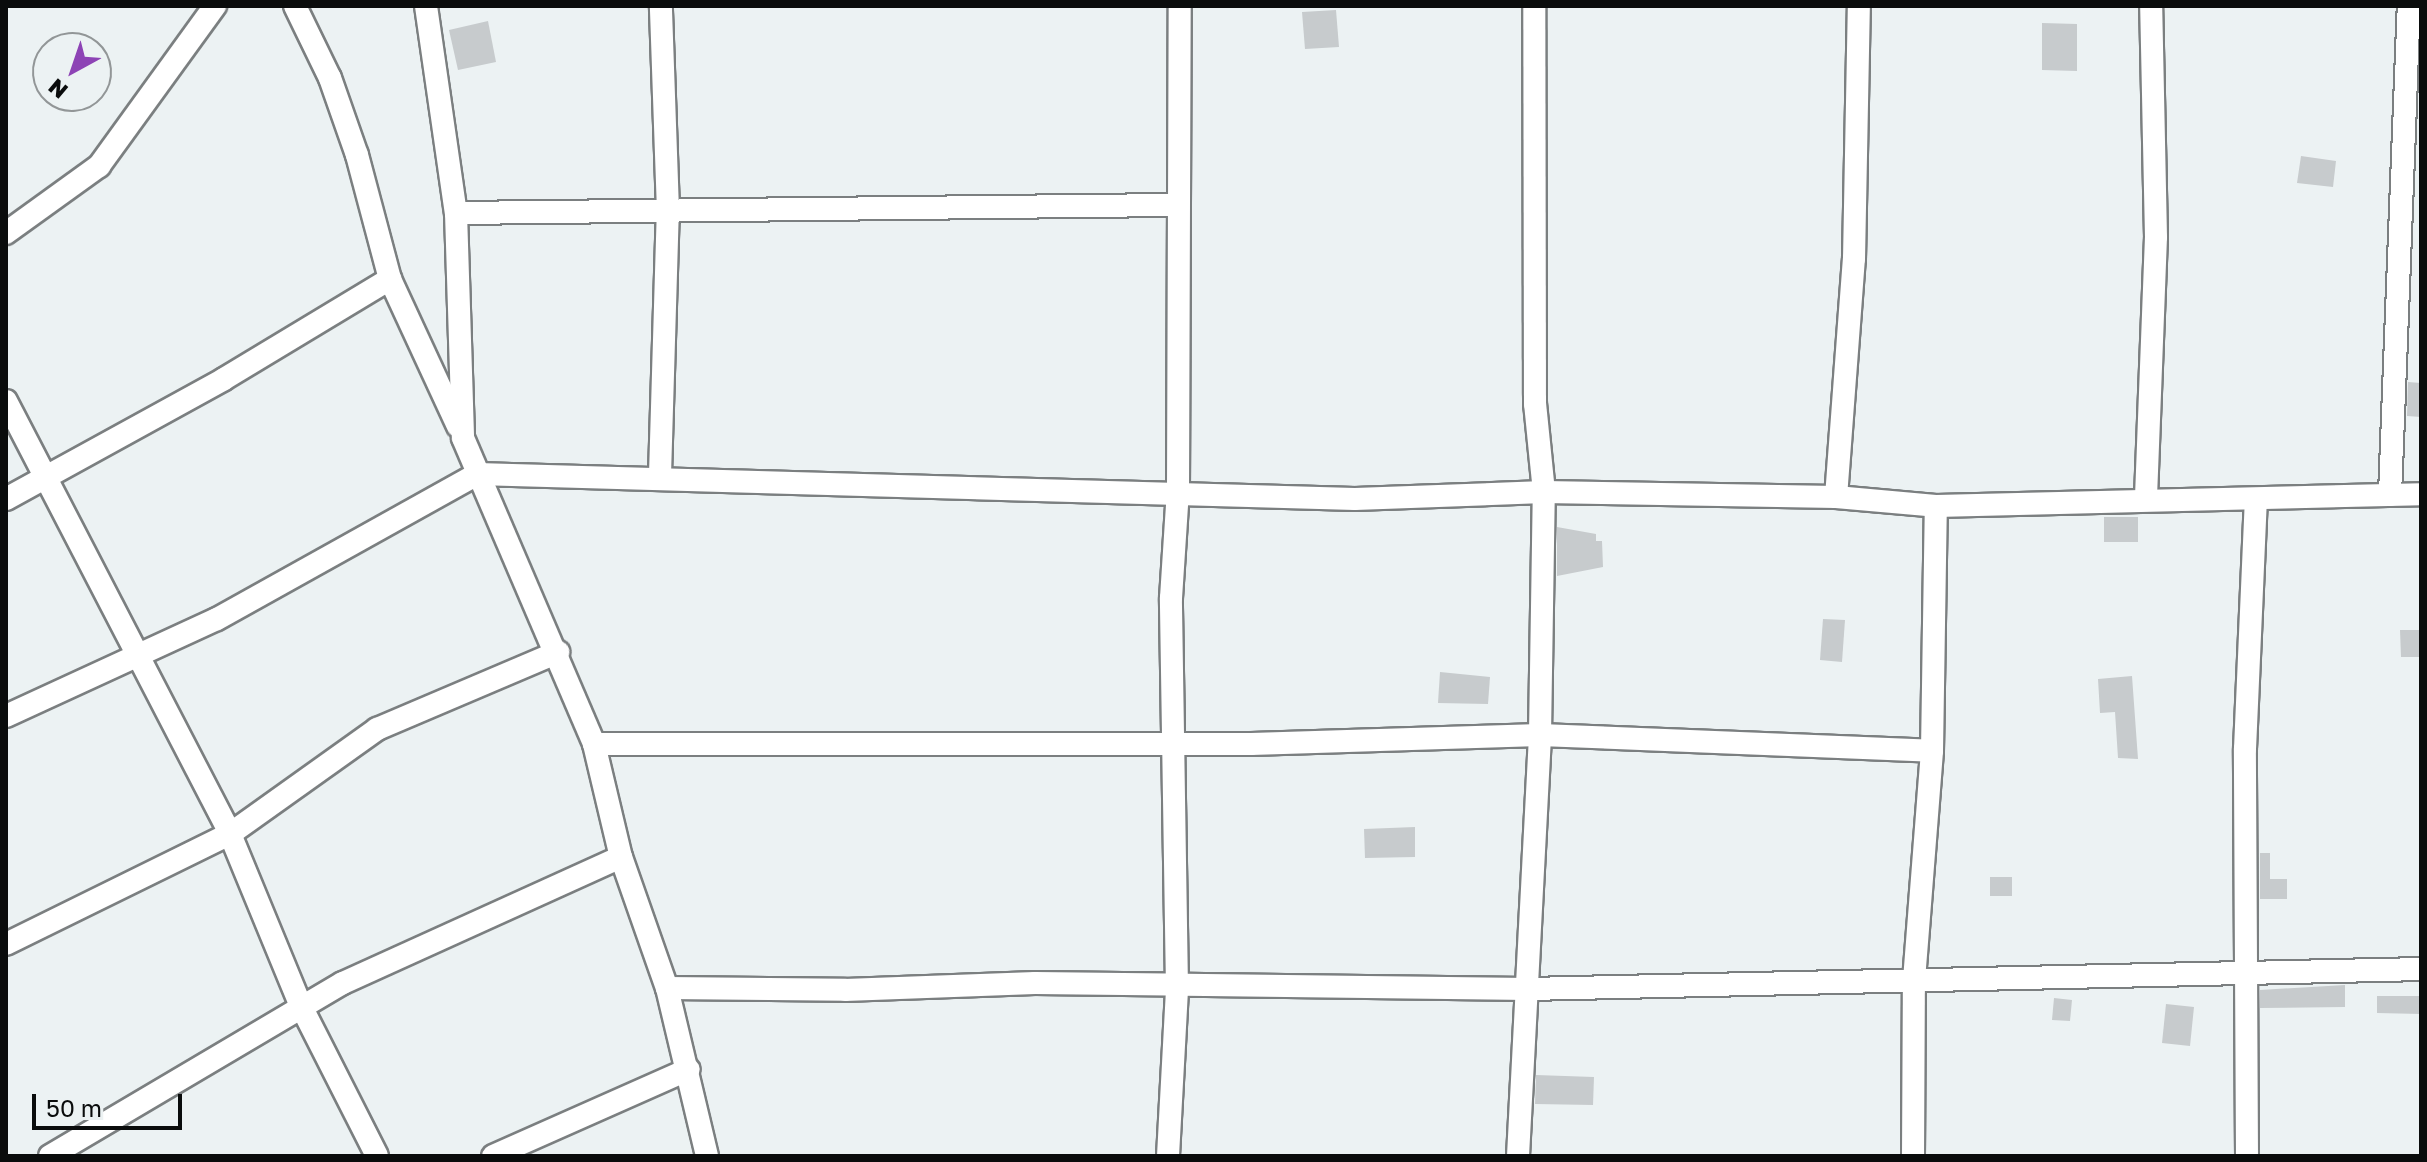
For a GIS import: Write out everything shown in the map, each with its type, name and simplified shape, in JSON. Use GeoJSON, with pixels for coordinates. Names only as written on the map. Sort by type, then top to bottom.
{"type":"FeatureCollection","features":[{"type":"Feature","properties":{"kind":"street"},"geometry":{"type":"LineString","coordinates":[[6,233],[99,166],[215,6]]}},
{"type":"Feature","properties":{"kind":"street"},"geometry":{"type":"LineString","coordinates":[[295,6],[357,155],[390,279],[558,652],[594,744],[621,857],[667,988],[689,1069],[707,1156]]}},
{"type":"Feature","properties":{"kind":"street"},"geometry":{"type":"LineString","coordinates":[[426,6],[456,213],[463,438]]}},
{"type":"Feature","properties":{"kind":"street"},"geometry":{"type":"LineString","coordinates":[[660,475],[668,211],[661,6]]}},
{"type":"Feature","properties":{"kind":"street"},"geometry":{"type":"LineString","coordinates":[[1168,1156],[1177,989],[1171,598],[1178,491],[1175,205],[1180,6]]}},
{"type":"Feature","properties":{"kind":"street"},"geometry":{"type":"LineString","coordinates":[[1518,1156],[1540,735],[1544,492],[1535,404],[1534,6]]}},
{"type":"Feature","properties":{"kind":"street"},"geometry":{"type":"LineString","coordinates":[[1836,497],[1854,259],[1859,6]]}},
{"type":"Feature","properties":{"kind":"street"},"geometry":{"type":"LineString","coordinates":[[2146,497],[2156,237],[2151,6]]}},
{"type":"Feature","properties":{"kind":"street"},"geometry":{"type":"LineString","coordinates":[[2390,495],[2409,6]]}},
{"type":"Feature","properties":{"kind":"street"},"geometry":{"type":"LineString","coordinates":[[456,213],[1175,205]]}},
{"type":"Feature","properties":{"kind":"street"},"geometry":{"type":"LineString","coordinates":[[6,499],[43,483],[390,279]]}},
{"type":"Feature","properties":{"kind":"street"},"geometry":{"type":"LineString","coordinates":[[6,401],[43,483],[230,834],[301,1006],[377,1156]]}},
{"type":"Feature","properties":{"kind":"street"},"geometry":{"type":"LineString","coordinates":[[6,716],[217,619],[477,474],[660,475],[1355,499],[1544,492],[1836,497],[1936,506],[2146,497],[2256,500],[2421,494]]}},
{"type":"Feature","properties":{"kind":"street"},"geometry":{"type":"LineString","coordinates":[[2247,1156],[2243,972],[2256,500]]}},
{"type":"Feature","properties":{"kind":"street"},"geometry":{"type":"LineString","coordinates":[[1913,1156],[1914,980],[1932,751],[1936,506]]}},
{"type":"Feature","properties":{"kind":"street"},"geometry":{"type":"LineString","coordinates":[[6,944],[230,834],[377,729],[558,652]]}},
{"type":"Feature","properties":{"kind":"street"},"geometry":{"type":"LineString","coordinates":[[594,744],[1174,743],[1540,735],[1932,751]]}},
{"type":"Feature","properties":{"kind":"street"},"geometry":{"type":"LineString","coordinates":[[50,1156],[301,1006],[621,857]]}},
{"type":"Feature","properties":{"kind":"street"},"geometry":{"type":"LineString","coordinates":[[667,988],[845,990],[1035,983],[1177,989],[1528,989],[2421,969]]}},
{"type":"Feature","properties":{"kind":"street"},"geometry":{"type":"LineString","coordinates":[[493,1156],[689,1069]]}},
{"type":"Feature","properties":{"kind":"building"},"geometry":{"type":"Polygon","coordinates":[[[1336,10],[1339,47],[1305,49],[1302,12],[1336,10]]]}},
{"type":"Feature","properties":{"kind":"building"},"geometry":{"type":"Polygon","coordinates":[[[488,21],[496,62],[458,70],[449,30],[488,21]]]}},
{"type":"Feature","properties":{"kind":"building"},"geometry":{"type":"Polygon","coordinates":[[[2042,23],[2077,24],[2077,71],[2042,70],[2042,23]]]}},
{"type":"Feature","properties":{"kind":"building"},"geometry":{"type":"Polygon","coordinates":[[[2301,156],[2336,161],[2333,187],[2297,183],[2301,156]]]}},
{"type":"Feature","properties":{"kind":"building"},"geometry":{"type":"Polygon","coordinates":[[[2408,382],[2421,383],[2421,417],[2407,416],[2408,382]]]}},
{"type":"Feature","properties":{"kind":"building"},"geometry":{"type":"Polygon","coordinates":[[[2104,517],[2138,517],[2138,542],[2104,542],[2104,517]]]}},
{"type":"Feature","properties":{"kind":"building"},"geometry":{"type":"Polygon","coordinates":[[[1557,527],[1596,534],[1596,541],[1602,541],[1603,567],[1557,576],[1557,527]]]}},
{"type":"Feature","properties":{"kind":"building"},"geometry":{"type":"Polygon","coordinates":[[[1823,619],[1845,620],[1842,662],[1820,660],[1823,619]]]}},
{"type":"Feature","properties":{"kind":"building"},"geometry":{"type":"Polygon","coordinates":[[[2400,630],[2421,630],[2421,657],[2401,657],[2400,630]]]}},
{"type":"Feature","properties":{"kind":"building"},"geometry":{"type":"Polygon","coordinates":[[[1440,672],[1490,677],[1488,704],[1438,703],[1440,672]]]}},
{"type":"Feature","properties":{"kind":"building"},"geometry":{"type":"Polygon","coordinates":[[[2132,676],[2138,759],[2118,758],[2115,712],[2100,713],[2098,679],[2132,676]]]}},
{"type":"Feature","properties":{"kind":"building"},"geometry":{"type":"Polygon","coordinates":[[[1415,827],[1415,857],[1365,858],[1364,829],[1415,827]]]}},
{"type":"Feature","properties":{"kind":"building"},"geometry":{"type":"Polygon","coordinates":[[[2260,853],[2270,853],[2270,879],[2287,879],[2287,899],[2260,899],[2260,853]]]}},
{"type":"Feature","properties":{"kind":"building"},"geometry":{"type":"Polygon","coordinates":[[[1990,877],[2012,877],[2012,896],[1990,896],[1990,877]]]}},
{"type":"Feature","properties":{"kind":"building"},"geometry":{"type":"Polygon","coordinates":[[[2345,985],[2345,1007],[2260,1008],[2260,990],[2345,985]]]}},
{"type":"Feature","properties":{"kind":"building"},"geometry":{"type":"Polygon","coordinates":[[[2377,996],[2421,996],[2421,1014],[2377,1013],[2377,996]]]}},
{"type":"Feature","properties":{"kind":"building"},"geometry":{"type":"Polygon","coordinates":[[[2054,998],[2072,1000],[2070,1021],[2052,1020],[2054,998]]]}},
{"type":"Feature","properties":{"kind":"building"},"geometry":{"type":"Polygon","coordinates":[[[2166,1004],[2194,1007],[2190,1046],[2162,1043],[2166,1004]]]}},
{"type":"Feature","properties":{"kind":"building"},"geometry":{"type":"Polygon","coordinates":[[[1536,1075],[1594,1077],[1593,1105],[1535,1104],[1536,1075]]]}}]}
